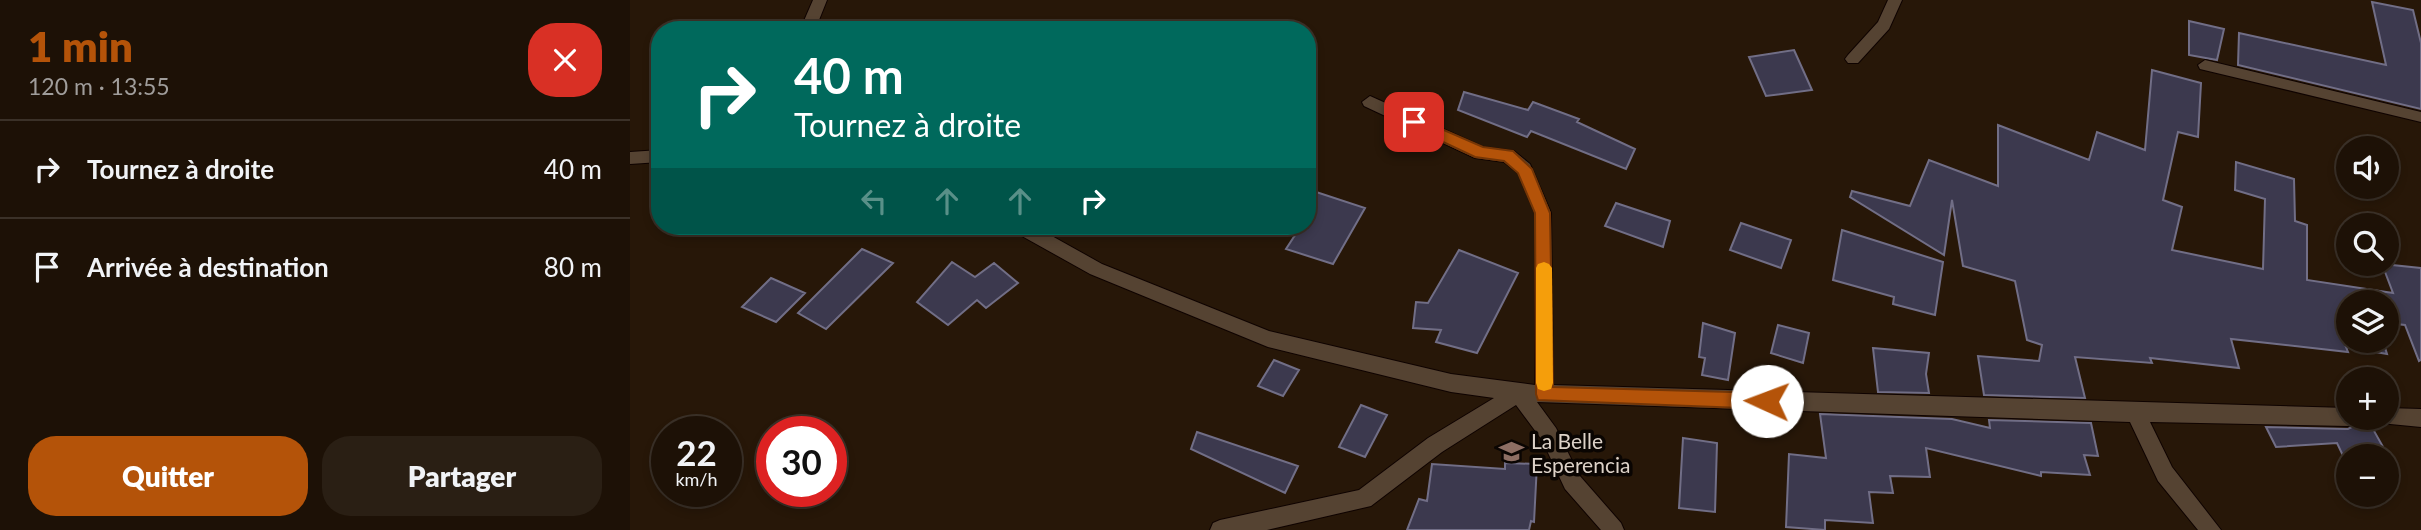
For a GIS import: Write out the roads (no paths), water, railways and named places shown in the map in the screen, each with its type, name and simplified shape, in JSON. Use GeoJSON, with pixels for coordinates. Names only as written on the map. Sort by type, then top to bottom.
{"type":"FeatureCollection","features":[{"type":"Feature","properties":{"kind":"street"},"geometry":{"type":"LineString","coordinates":[[811,21],[820,0]]}},
{"type":"Feature","properties":{"kind":"street"},"geometry":{"type":"LineString","coordinates":[[1853,60],[1884,25],[1895,0]]}},
{"type":"Feature","properties":{"kind":"street"},"geometry":{"type":"LineString","coordinates":[[1370,102],[1481,153],[1508,156],[1524,169],[1543,213],[1545,394]]}},
{"type":"Feature","properties":{"kind":"street"},"geometry":{"type":"LineString","coordinates":[[630,158],[651,157]]}},
{"type":"Feature","properties":{"kind":"street"},"geometry":{"type":"LineString","coordinates":[[1035,235],[1096,269],[1268,339],[1451,383],[1519,393],[2336,417]]}},
{"type":"Feature","properties":{"kind":"street"},"geometry":{"type":"LineString","coordinates":[[1220,530],[1364,499],[1434,445],[1519,393]]}},
{"type":"Feature","properties":{"kind":"street"},"geometry":{"type":"LineString","coordinates":[[1519,393],[1549,434],[1572,482],[1614,530]]}},
{"type":"Feature","properties":{"kind":"street"},"geometry":{"type":"LineString","coordinates":[[2136,413],[2165,474],[2211,530]]}},
{"type":"Feature","properties":{"kind":"street"},"geometry":{"type":"LineString","coordinates":[[2399,418],[2421,418]]}},
{"type":"Feature","properties":{"kind":"lane"},"geometry":{"type":"LineString","coordinates":[[2205,65],[2421,117]]}},
{"type":"Feature","properties":{"kind":"place","name":"La Belle Esperencia"},"geometry":{"type":"Point","coordinates":[1511,452]}}]}
